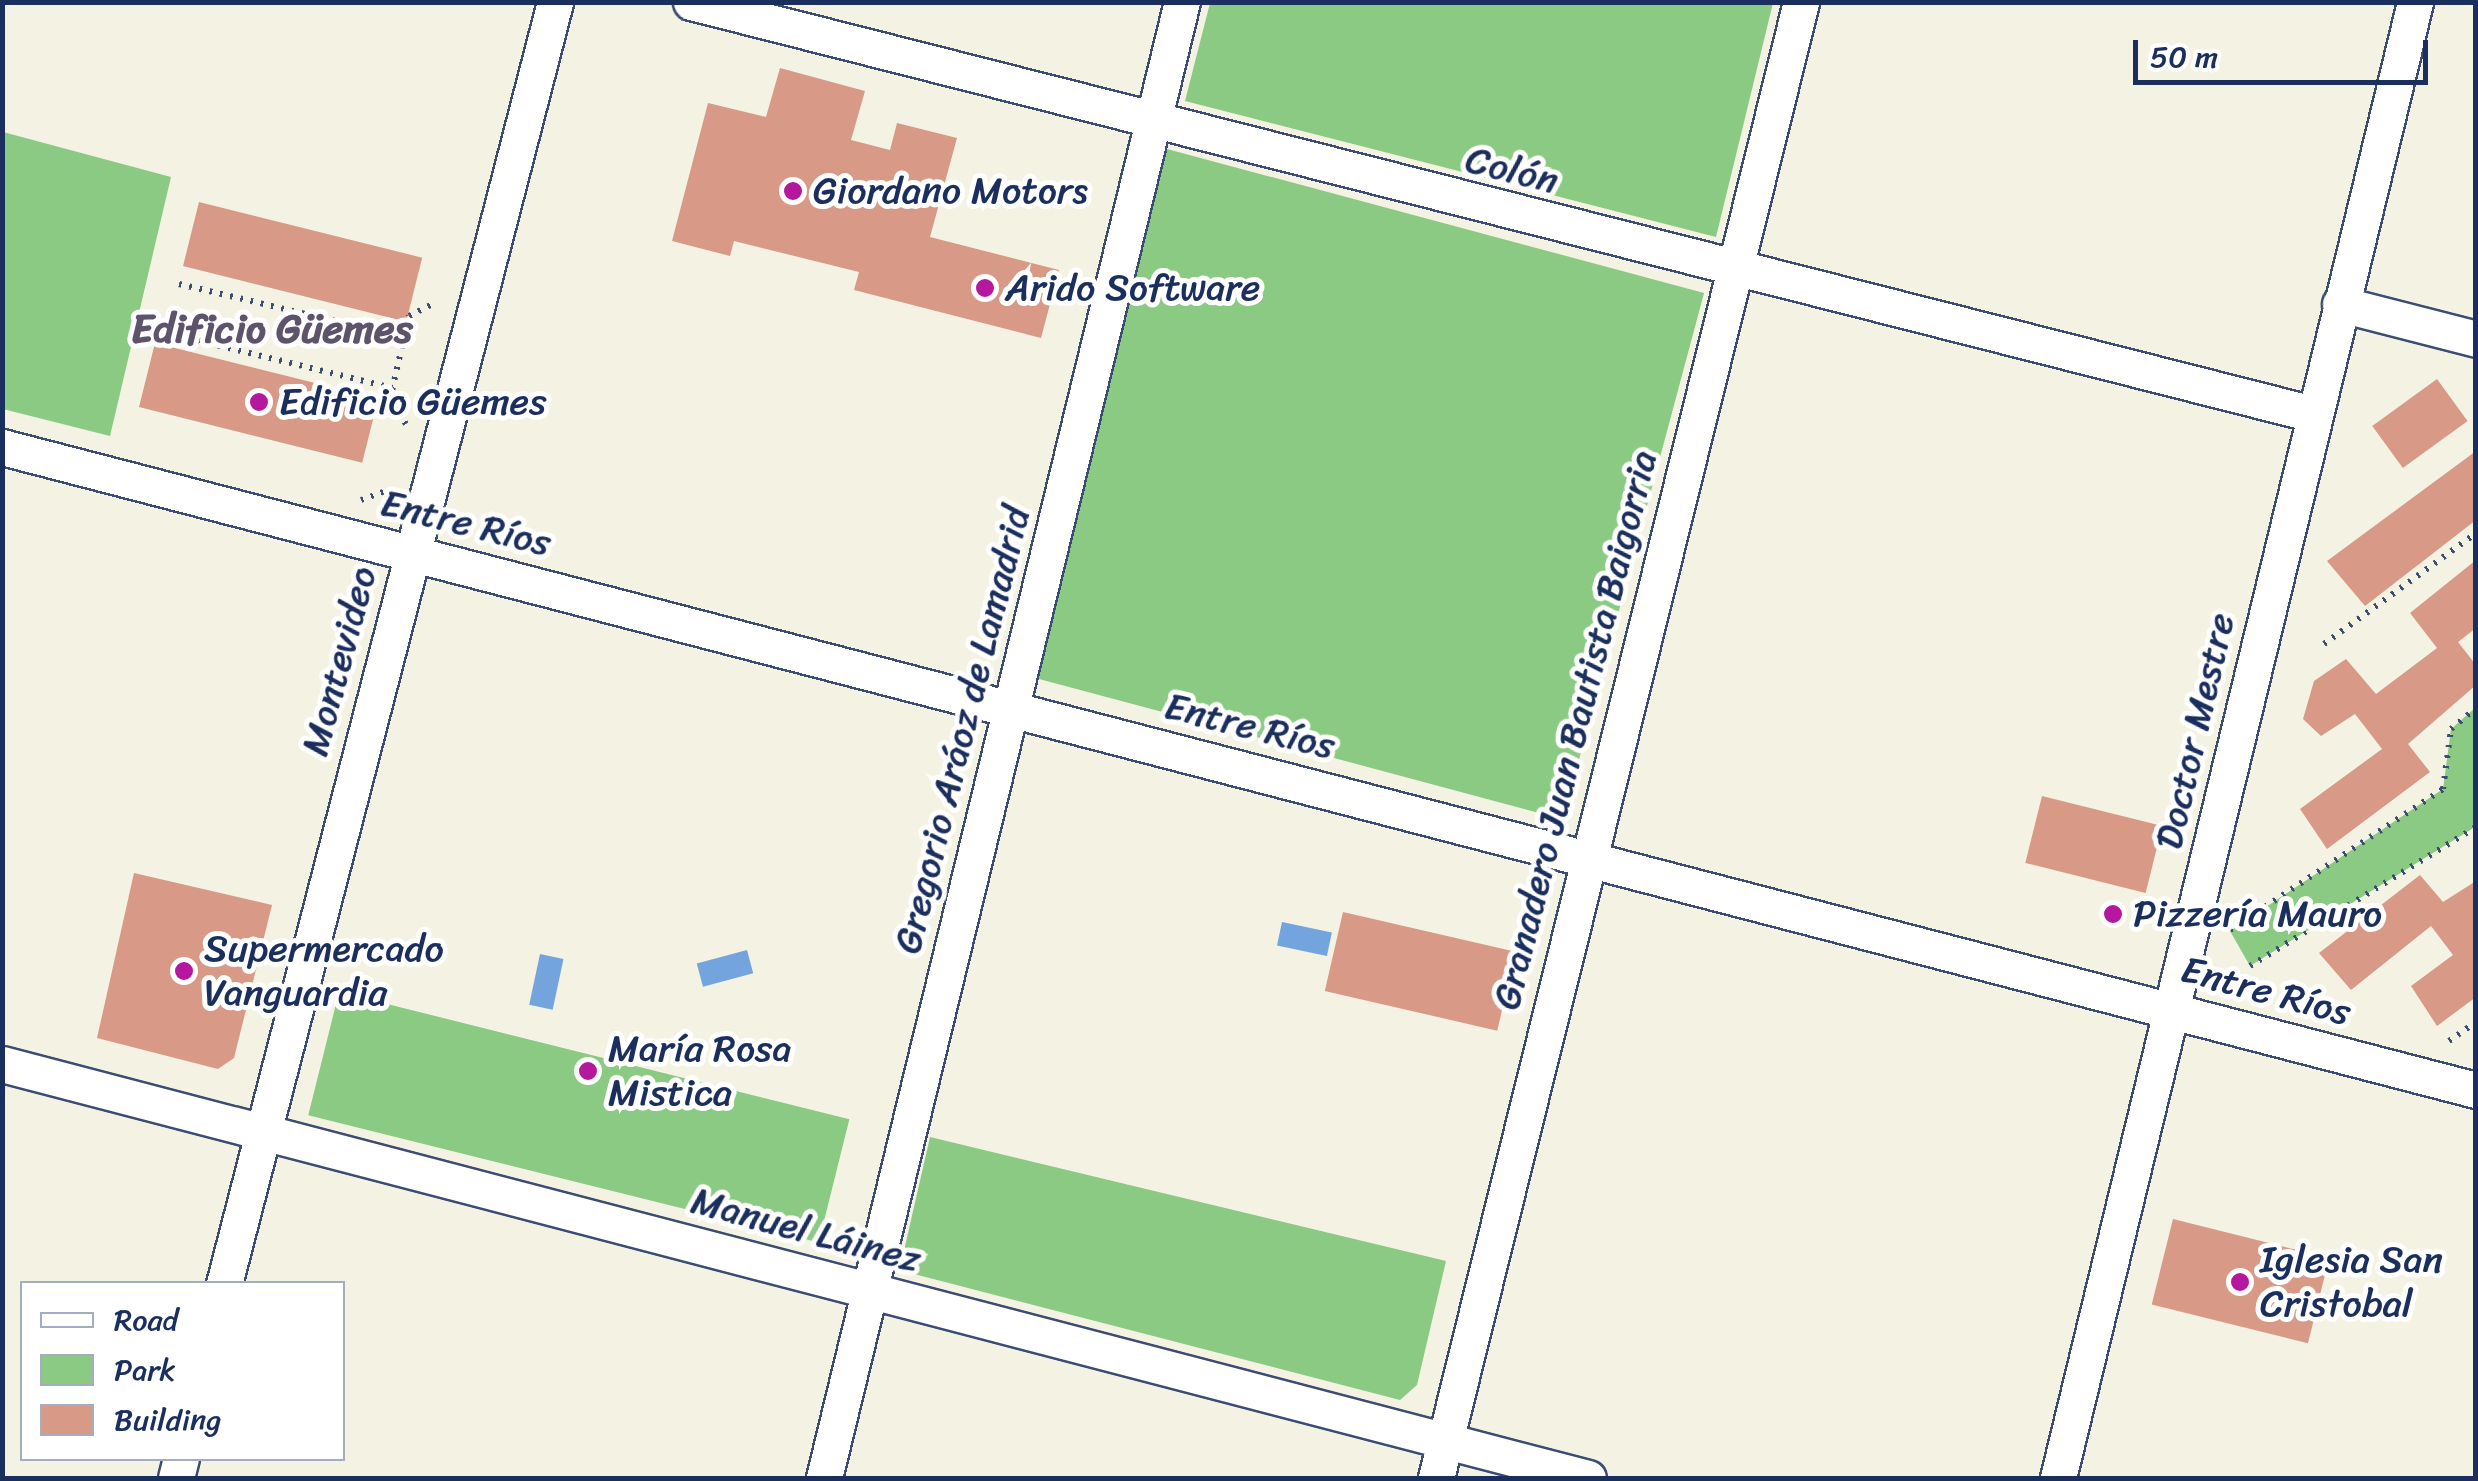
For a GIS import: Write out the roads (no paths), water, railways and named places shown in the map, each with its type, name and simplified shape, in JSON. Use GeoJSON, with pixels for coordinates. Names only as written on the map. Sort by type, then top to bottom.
{"type":"FeatureCollection","features":[{"type":"Feature","properties":{"kind":"street","name":"Montevideo"},"geometry":{"type":"LineString","coordinates":[[225,1281],[555,2]]}},
{"type":"Feature","properties":{"kind":"street","name":"Colón"},"geometry":{"type":"LineString","coordinates":[[692,2],[1733,270],[2313,414]]}},
{"type":"Feature","properties":{"kind":"street","name":"Gregorio Aráoz de Lamadrid"},"geometry":{"type":"LineString","coordinates":[[824,1478],[1182,2]]}},
{"type":"Feature","properties":{"kind":"street","name":"Granadero Juan Bautista Baigorria"},"geometry":{"type":"LineString","coordinates":[[1436,1478],[1801,2]]}},
{"type":"Feature","properties":{"kind":"street","name":"Doctor Mestre"},"geometry":{"type":"LineString","coordinates":[[2058,1478],[2415,2]]}},
{"type":"Feature","properties":{"kind":"street"},"geometry":{"type":"LineString","coordinates":[[2340,304],[2476,338]]}},
{"type":"Feature","properties":{"kind":"street","name":"Entre Ríos"},"geometry":{"type":"LineString","coordinates":[[2,447],[2476,1090]]}},
{"type":"Feature","properties":{"kind":"street","name":"Manuel Láinez"},"geometry":{"type":"LineString","coordinates":[[2,1064],[1588,1478]]}},
{"type":"Feature","properties":{"kind":"water"},"geometry":{"type":"Polygon","coordinates":[[[1282,922],[1332,933],[1327,956],[1277,945],[1282,922]]]}},
{"type":"Feature","properties":{"kind":"water"},"geometry":{"type":"Polygon","coordinates":[[[747,950],[753,973],[703,987],[697,963],[747,950]]]}},
{"type":"Feature","properties":{"kind":"water"},"geometry":{"type":"Polygon","coordinates":[[[540,954],[563,959],[553,1010],[529,1005],[540,954]]]}},
{"type":"Feature","properties":{"kind":"place","name":"Giordano Motors"},"geometry":{"type":"Point","coordinates":[793,191]}},
{"type":"Feature","properties":{"kind":"place","name":"Arido Software"},"geometry":{"type":"Point","coordinates":[985,288]}},
{"type":"Feature","properties":{"kind":"place","name":"Edificio Güemes"},"geometry":{"type":"Point","coordinates":[259,402]}},
{"type":"Feature","properties":{"kind":"place","name":"Pizzería Mauro"},"geometry":{"type":"Point","coordinates":[2113,914]}},
{"type":"Feature","properties":{"kind":"place","name":"Supermercado Vanguardia"},"geometry":{"type":"Point","coordinates":[184,971]}},
{"type":"Feature","properties":{"kind":"place","name":"María Rosa Mistica"},"geometry":{"type":"Point","coordinates":[588,1071]}},
{"type":"Feature","properties":{"kind":"place","name":"Iglesia San Cristobal"},"geometry":{"type":"Point","coordinates":[2240,1282]}},
{"type":"Feature","properties":{"kind":"district","name":"Edificio Güemes"},"geometry":{"type":"Point","coordinates":[272,329]}}]}
